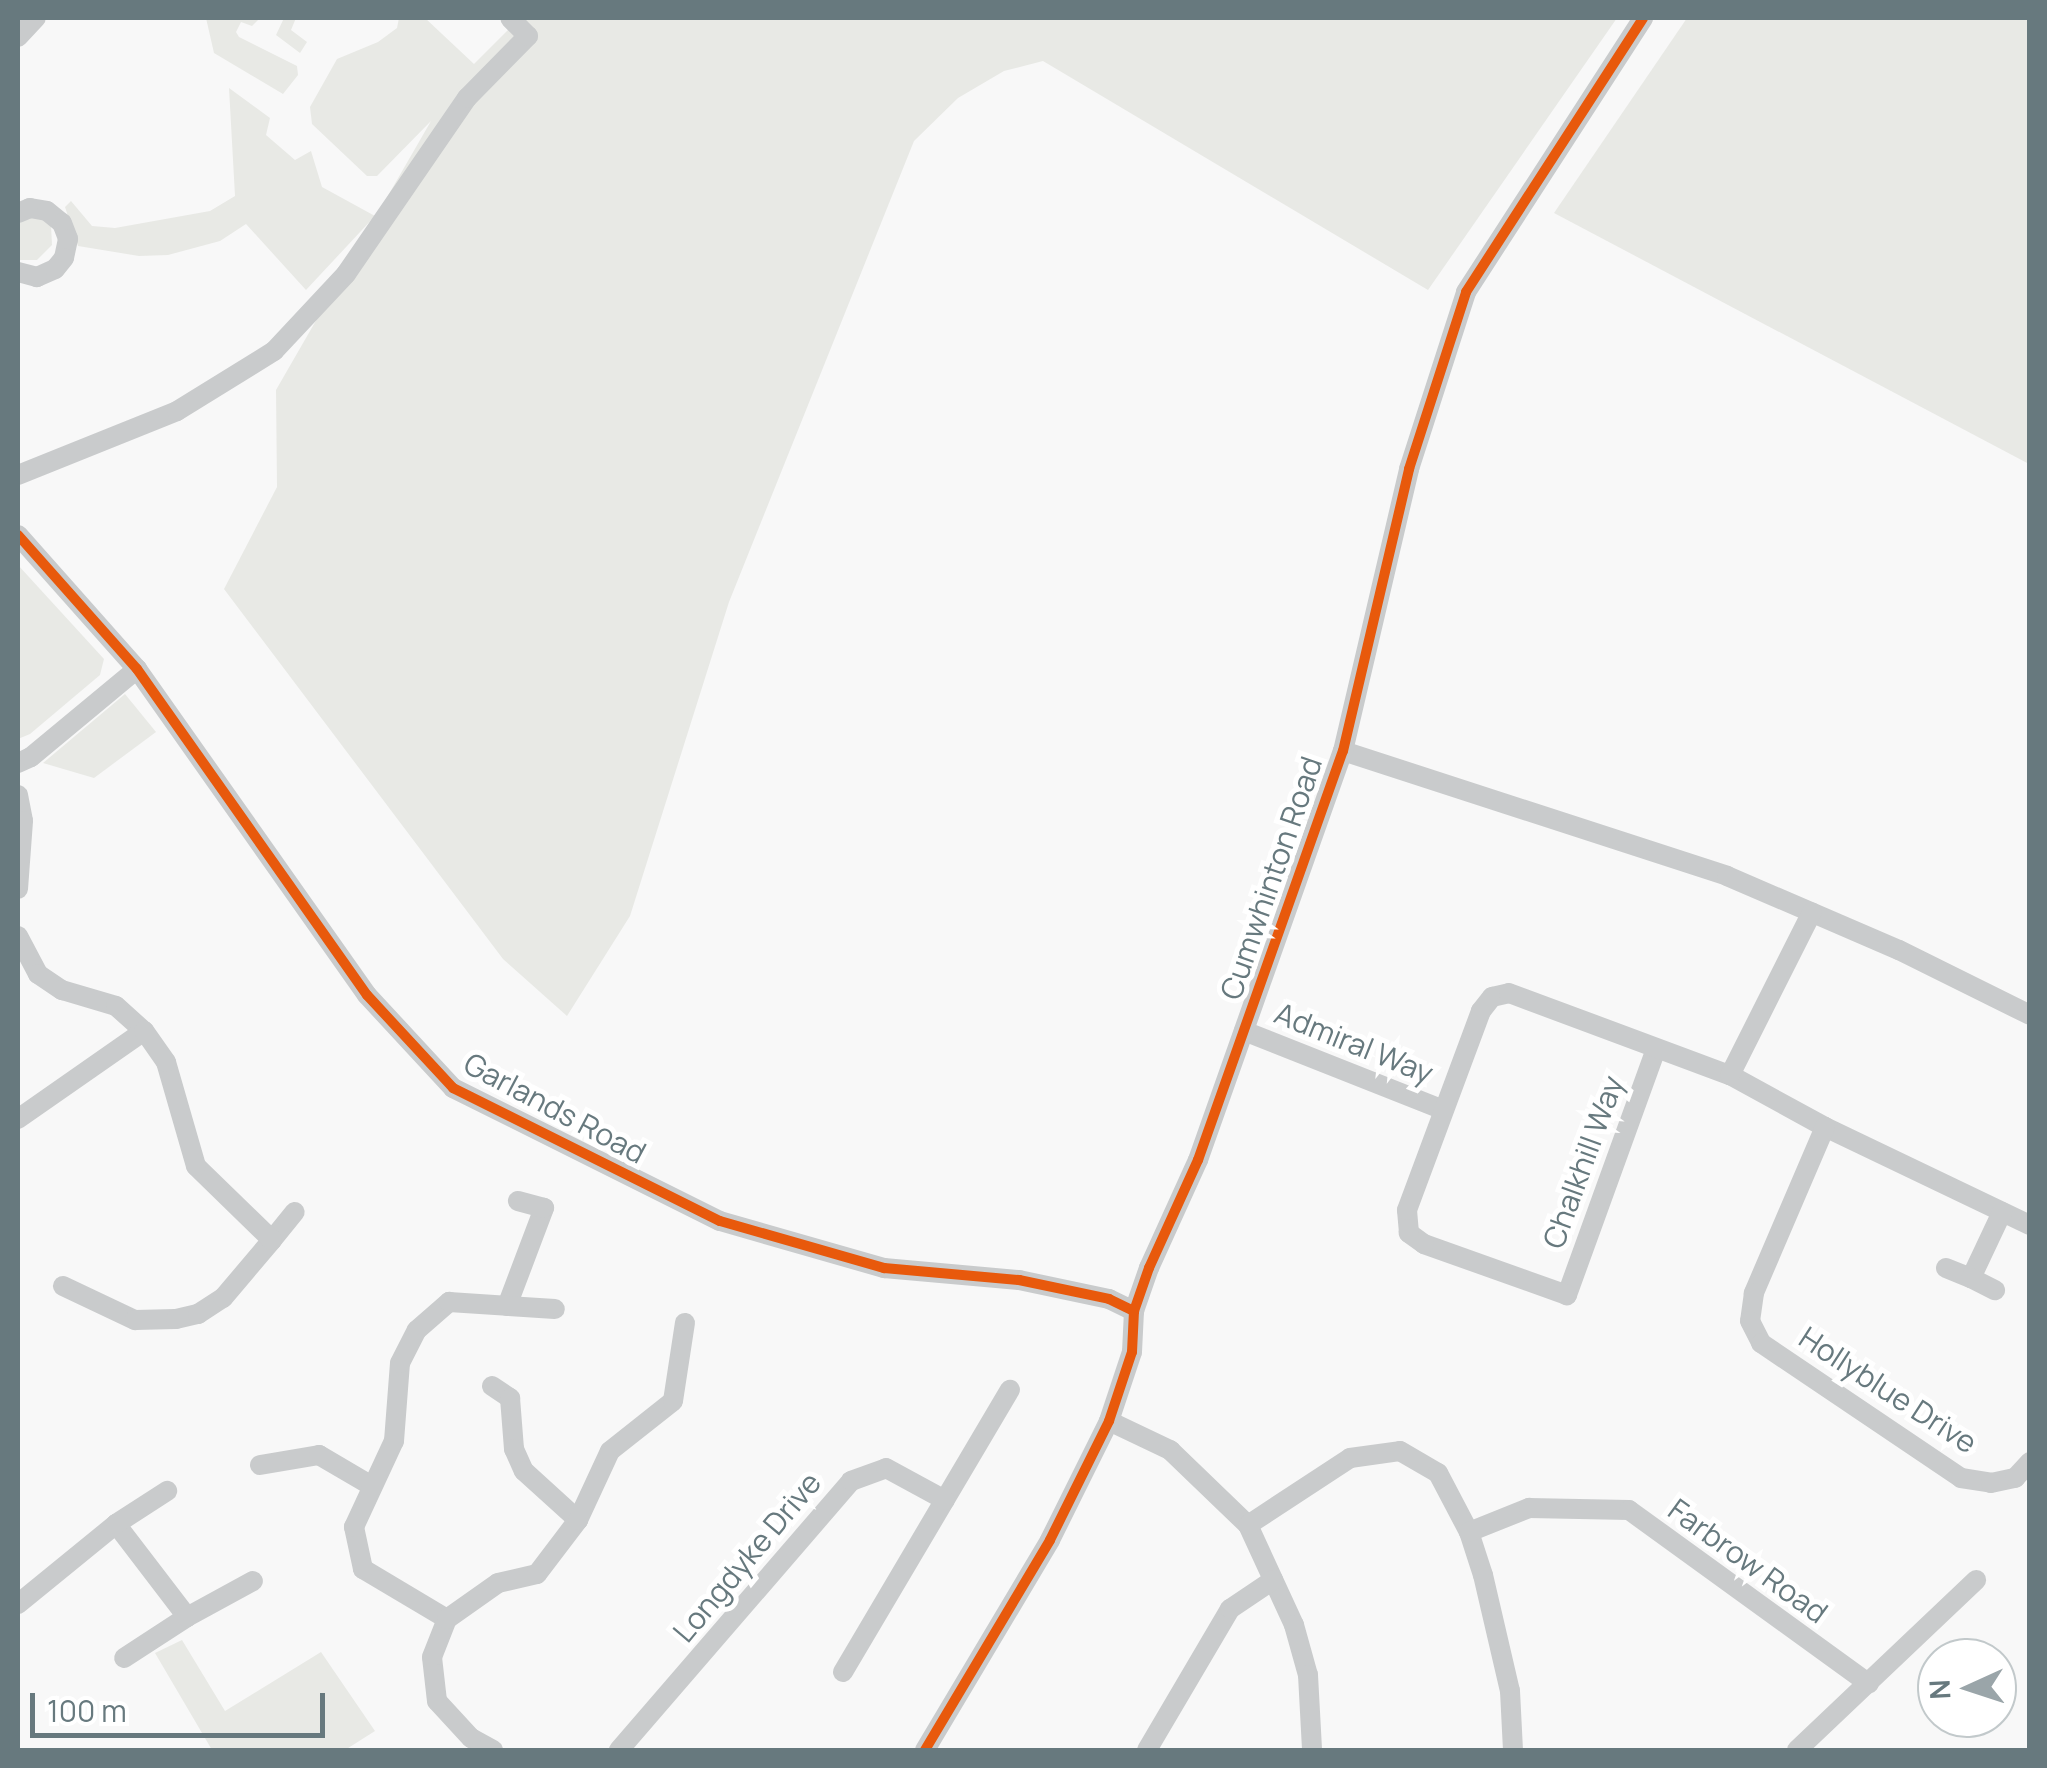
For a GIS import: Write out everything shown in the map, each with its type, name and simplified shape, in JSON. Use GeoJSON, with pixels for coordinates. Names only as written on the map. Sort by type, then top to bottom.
{"type":"FeatureCollection","features":[{"type":"Feature","properties":{"kind":"street"},"geometry":{"type":"LineString","coordinates":[[18,37],[36,18]]}},
{"type":"Feature","properties":{"kind":"street"},"geometry":{"type":"LineString","coordinates":[[18,475],[177,411],[274,351],[346,274],[467,98],[528,36],[510,18]]}},
{"type":"Feature","properties":{"kind":"street","name":"Cumwhinton Road"},"geometry":{"type":"LineString","coordinates":[[924,1750],[1050,1540],[1109,1420],[1132,1352],[1134,1311],[1198,1160],[1343,752],[1408,470],[1466,292],[1643,18]]}},
{"type":"Feature","properties":{"kind":"street"},"geometry":{"type":"LineString","coordinates":[[18,213],[30,208],[47,211],[62,223],[68,239],[64,258],[55,269],[37,276],[18,272]]}},
{"type":"Feature","properties":{"kind":"street","name":"Garlands Road"},"geometry":{"type":"LineString","coordinates":[[18,535],[137,669],[367,995],[453,1088],[720,1220],[884,1268],[1019,1280],[1108,1299],[1134,1311]]}},
{"type":"Feature","properties":{"kind":"street"},"geometry":{"type":"LineString","coordinates":[[18,763],[31,757],[137,669]]}},
{"type":"Feature","properties":{"kind":"street"},"geometry":{"type":"LineString","coordinates":[[1343,752],[1586,827],[1726,876],[1812,912],[2030,1016]]}},
{"type":"Feature","properties":{"kind":"street"},"geometry":{"type":"LineString","coordinates":[[18,795],[23,821],[18,889]]}},
{"type":"Feature","properties":{"kind":"street"},"geometry":{"type":"LineString","coordinates":[[1730,1075],[1812,912]]}},
{"type":"Feature","properties":{"kind":"street"},"geometry":{"type":"LineString","coordinates":[[18,936],[38,974],[62,990],[116,1006],[144,1031],[166,1062],[196,1166],[272,1240]]}},
{"type":"Feature","properties":{"kind":"street"},"geometry":{"type":"LineString","coordinates":[[1441,1110],[1480,1011],[1492,997],[1510,993],[1730,1075],[1825,1127],[2030,1226]]}},
{"type":"Feature","properties":{"kind":"street"},"geometry":{"type":"LineString","coordinates":[[18,1119],[144,1031]]}},
{"type":"Feature","properties":{"kind":"street","name":"Admiral Way"},"geometry":{"type":"LineString","coordinates":[[1244,1032],[1441,1110]]}},
{"type":"Feature","properties":{"kind":"street","name":"Chalkhill Way"},"geometry":{"type":"LineString","coordinates":[[1441,1110],[1407,1210],[1409,1233],[1424,1244],[1567,1295],[1656,1048]]}},
{"type":"Feature","properties":{"kind":"street","name":"Hollyblue Drive"},"geometry":{"type":"LineString","coordinates":[[1825,1127],[1754,1294],[1750,1321],[1761,1343],[1960,1478],[1991,1483],[2015,1478],[2030,1462]]}},
{"type":"Feature","properties":{"kind":"street"},"geometry":{"type":"LineString","coordinates":[[507,1306],[544,1208],[518,1201]]}},
{"type":"Feature","properties":{"kind":"street"},"geometry":{"type":"LineString","coordinates":[[63,1286],[136,1320],[198,1314],[223,1298],[295,1212]]}},
{"type":"Feature","properties":{"kind":"street"},"geometry":{"type":"LineString","coordinates":[[1971,1278],[2002,1212]]}},
{"type":"Feature","properties":{"kind":"street"},"geometry":{"type":"LineString","coordinates":[[1946,1268],[1994,1290]]}},
{"type":"Feature","properties":{"kind":"street"},"geometry":{"type":"LineString","coordinates":[[447,1619],[363,1569],[354,1526],[394,1441],[400,1362],[416,1330],[448,1302],[555,1309]]}},
{"type":"Feature","properties":{"kind":"street"},"geometry":{"type":"LineString","coordinates":[[493,1750],[471,1738],[437,1701],[432,1656],[447,1619],[498,1582],[537,1574],[578,1520],[610,1451],[674,1402],[686,1323]]}},
{"type":"Feature","properties":{"kind":"street"},"geometry":{"type":"LineString","coordinates":[[492,1386],[510,1398],[514,1448],[524,1471],[578,1520]]}},
{"type":"Feature","properties":{"kind":"street"},"geometry":{"type":"LineString","coordinates":[[843,1672],[1010,1390]]}},
{"type":"Feature","properties":{"kind":"street"},"geometry":{"type":"LineString","coordinates":[[1109,1420],[1170,1450],[1248,1525],[1294,1626],[1308,1675],[1312,1750]]}},
{"type":"Feature","properties":{"kind":"street"},"geometry":{"type":"LineString","coordinates":[[1248,1525],[1350,1458],[1400,1451],[1438,1473],[1468,1532],[1510,1691],[1513,1750]]}},
{"type":"Feature","properties":{"kind":"street"},"geometry":{"type":"LineString","coordinates":[[260,1465],[319,1455],[372,1486]]}},
{"type":"Feature","properties":{"kind":"street","name":"Longdyke Drive"},"geometry":{"type":"LineString","coordinates":[[618,1750],[850,1481],[886,1468],[945,1500]]}},
{"type":"Feature","properties":{"kind":"street"},"geometry":{"type":"LineString","coordinates":[[18,1604],[116,1524],[167,1491]]}},
{"type":"Feature","properties":{"kind":"street","name":"Farbrow Road"},"geometry":{"type":"LineString","coordinates":[[1468,1532],[1529,1508],[1628,1510],[1869,1684]]}},
{"type":"Feature","properties":{"kind":"street"},"geometry":{"type":"LineString","coordinates":[[116,1524],[187,1617]]}},
{"type":"Feature","properties":{"kind":"street"},"geometry":{"type":"LineString","coordinates":[[1147,1750],[1230,1609],[1273,1580]]}},
{"type":"Feature","properties":{"kind":"street"},"geometry":{"type":"LineString","coordinates":[[1797,1750],[1976,1580]]}},
{"type":"Feature","properties":{"kind":"street"},"geometry":{"type":"LineString","coordinates":[[124,1658],[253,1581]]}},
{"type":"Feature","properties":{"kind":"shaded area"},"geometry":{"type":"Polygon","coordinates":[[[206,18],[260,18],[252,26],[241,22],[236,32],[239,37],[297,66],[298,75],[283,94],[214,53],[206,18]]]}},
{"type":"Feature","properties":{"kind":"shaded area"},"geometry":{"type":"Polygon","coordinates":[[[284,18],[296,18],[291,30],[307,42],[300,53],[276,35],[284,18]]]}},
{"type":"Feature","properties":{"kind":"shaded area"},"geometry":{"type":"Polygon","coordinates":[[[399,18],[425,18],[474,64],[509,29],[528,18],[1617,18],[1428,290],[1043,61],[1004,71],[958,98],[914,141],[729,602],[630,916],[567,1016],[503,959],[224,589],[277,487],[276,390],[431,121],[377,176],[367,176],[312,124],[310,107],[337,59],[378,42],[397,28],[399,18]]]}},
{"type":"Feature","properties":{"kind":"shaded area"},"geometry":{"type":"Polygon","coordinates":[[[1687,18],[2029,18],[2029,464],[1554,213],[1687,18]]]}},
{"type":"Feature","properties":{"kind":"shaded area"},"geometry":{"type":"Polygon","coordinates":[[[229,88],[270,118],[266,135],[295,160],[311,151],[322,187],[375,216],[306,290],[246,224],[220,241],[168,255],[139,256],[78,246],[65,207],[71,201],[92,226],[115,228],[210,211],[235,196],[229,88]]]}},
{"type":"Feature","properties":{"kind":"shaded area"},"geometry":{"type":"Polygon","coordinates":[[[18,208],[32,208],[51,225],[52,245],[37,260],[18,260],[18,208]]]}},
{"type":"Feature","properties":{"kind":"shaded area"},"geometry":{"type":"Polygon","coordinates":[[[18,565],[104,659],[100,675],[30,734],[18,739],[18,565]]]}},
{"type":"Feature","properties":{"kind":"shaded area"},"geometry":{"type":"Polygon","coordinates":[[[125,694],[156,732],[94,778],[43,763],[125,694]]]}},
{"type":"Feature","properties":{"kind":"shaded area"},"geometry":{"type":"Polygon","coordinates":[[[182,1640],[225,1711],[321,1652],[375,1731],[345,1750],[212,1750],[155,1653],[182,1640]]]}},
{"type":"Feature","properties":{"kind":"cycle path"},"geometry":{"type":"LineString","coordinates":[[925,1750],[1050,1540],[1109,1421],[1132,1352],[1134,1311],[1149,1268],[1198,1160],[1343,751],[1409,469],[1466,292],[1643,18]]}},
{"type":"Feature","properties":{"kind":"cycle path"},"geometry":{"type":"LineString","coordinates":[[18,535],[137,669],[367,995],[453,1088],[720,1221],[884,1268],[1019,1280],[1109,1299],[1134,1311]]}}]}
